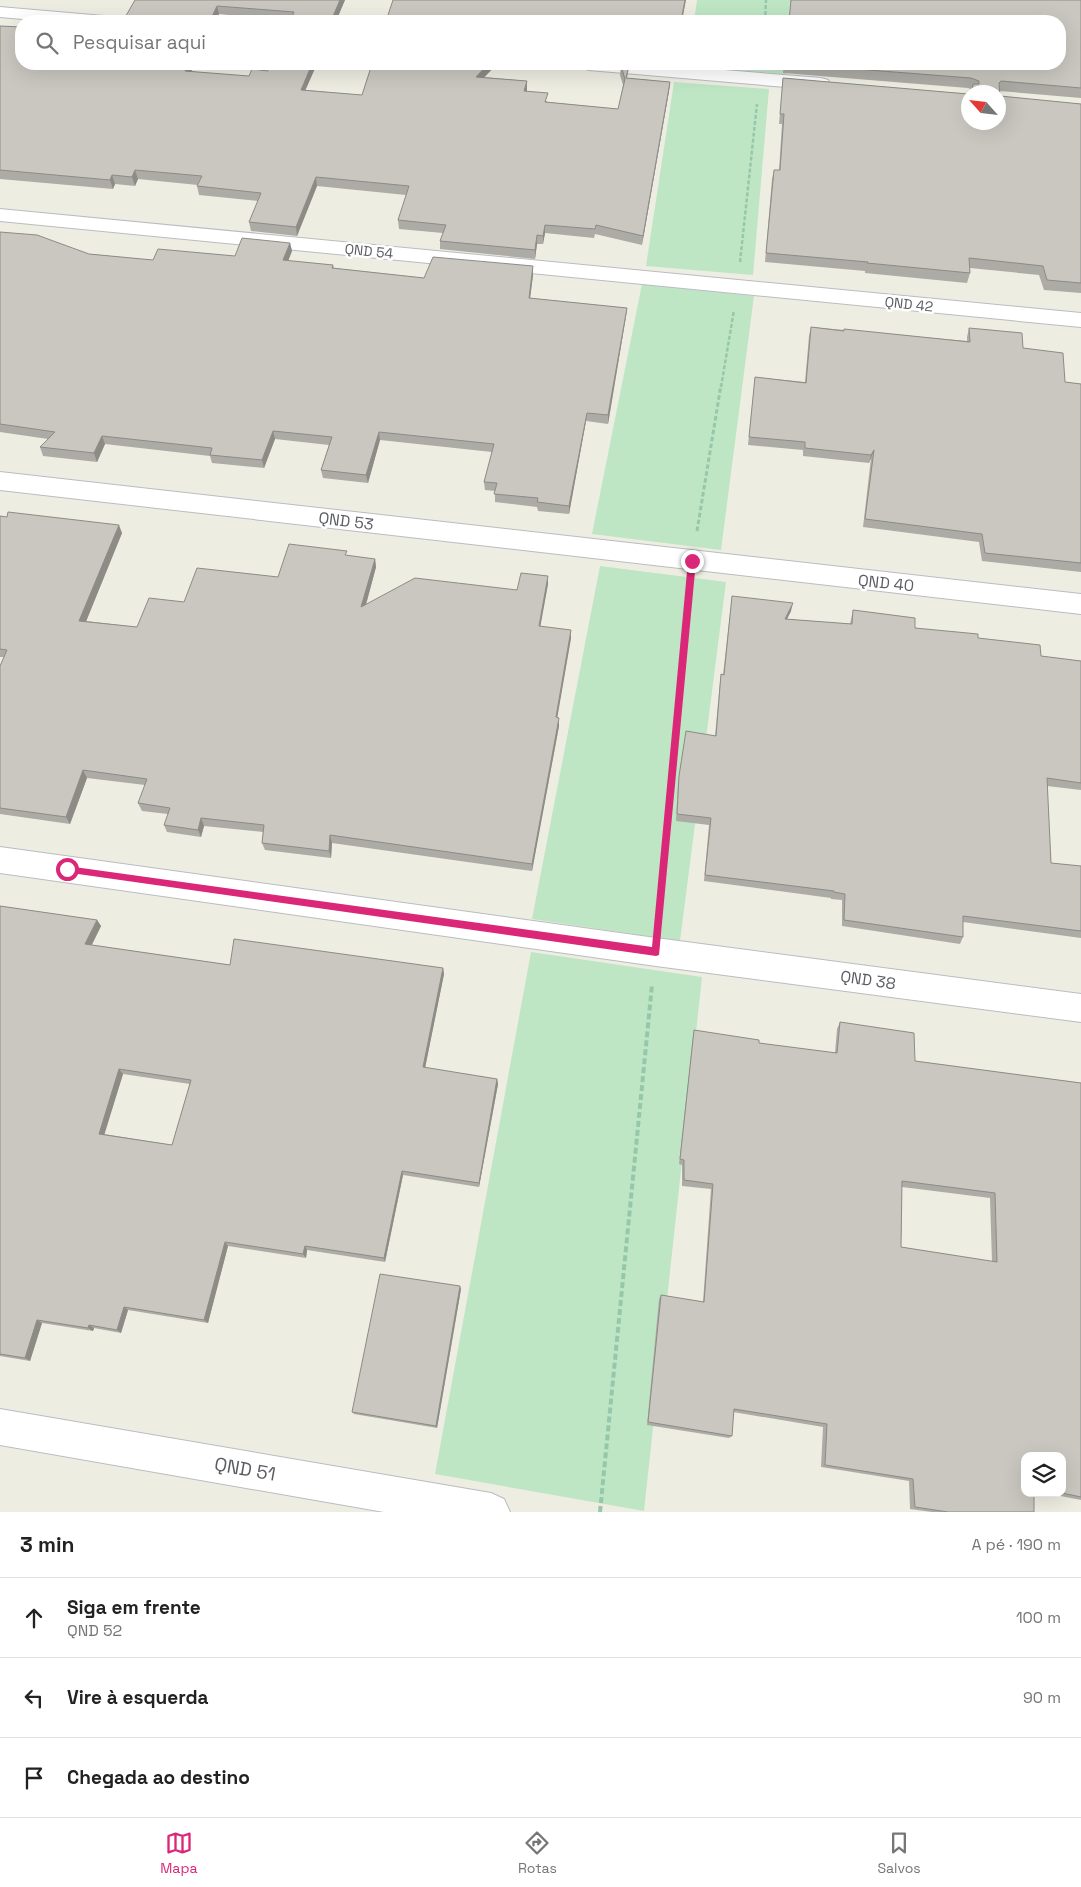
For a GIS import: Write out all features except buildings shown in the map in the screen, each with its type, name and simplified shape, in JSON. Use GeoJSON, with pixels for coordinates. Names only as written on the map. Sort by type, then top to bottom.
{"type":"FeatureCollection","features":[{"type":"Feature","properties":{"kind":"street"},"geometry":{"type":"LineString","coordinates":[[0,12],[35,15]]}},
{"type":"Feature","properties":{"kind":"street"},"geometry":{"type":"LineString","coordinates":[[657,70],[840,86]]}},
{"type":"Feature","properties":{"kind":"street","name":"QND 54"},"geometry":{"type":"LineString","coordinates":[[0,215],[738,287]]}},
{"type":"Feature","properties":{"kind":"street","name":"QND 42"},"geometry":{"type":"LineString","coordinates":[[738,287],[1081,320]]}},
{"type":"Feature","properties":{"kind":"street","name":"QND 53"},"geometry":{"type":"LineString","coordinates":[[0,481],[692,561]]}},
{"type":"Feature","properties":{"kind":"street","name":"QND 40"},"geometry":{"type":"LineString","coordinates":[[692,561],[1081,604]]}},
{"type":"Feature","properties":{"kind":"street","name":"QND 38"},"geometry":{"type":"LineString","coordinates":[[0,860],[656,952],[1081,1008]]}},
{"type":"Feature","properties":{"kind":"street","name":"QND 51"},"geometry":{"type":"LineString","coordinates":[[0,1427],[491,1512]]}},
{"type":"Feature","properties":{"kind":"path"},"geometry":{"type":"LineString","coordinates":[[765,15],[766,0]]}},
{"type":"Feature","properties":{"kind":"path"},"geometry":{"type":"LineString","coordinates":[[600,1512],[656,952],[692,561],[738,287],[760,79]]}},
{"type":"Feature","properties":{"kind":"green space"},"geometry":{"type":"Polygon","coordinates":[[[697,0],[792,0],[791,15],[695,15],[697,0]]]}},
{"type":"Feature","properties":{"kind":"green space"},"geometry":{"type":"Polygon","coordinates":[[[736,70],[786,70],[786,74],[736,70]]]}},
{"type":"Feature","properties":{"kind":"green space"},"geometry":{"type":"Polygon","coordinates":[[[674,82],[769,89],[753,275],[646,266],[674,82]]]}},
{"type":"Feature","properties":{"kind":"green space"},"geometry":{"type":"Polygon","coordinates":[[[642,284],[754,296],[721,550],[592,534],[642,284]]]}},
{"type":"Feature","properties":{"kind":"green space"},"geometry":{"type":"Polygon","coordinates":[[[600,566],[726,582],[680,941],[532,919],[600,566]]]}},
{"type":"Feature","properties":{"kind":"green space"},"geometry":{"type":"Polygon","coordinates":[[[531,952],[702,977],[644,1511],[435,1474],[531,952]]]}},
{"type":"Feature","properties":{"kind":"route"},"geometry":{"type":"LineString","coordinates":[[67,869],[656,952],[692,561]]}}]}
